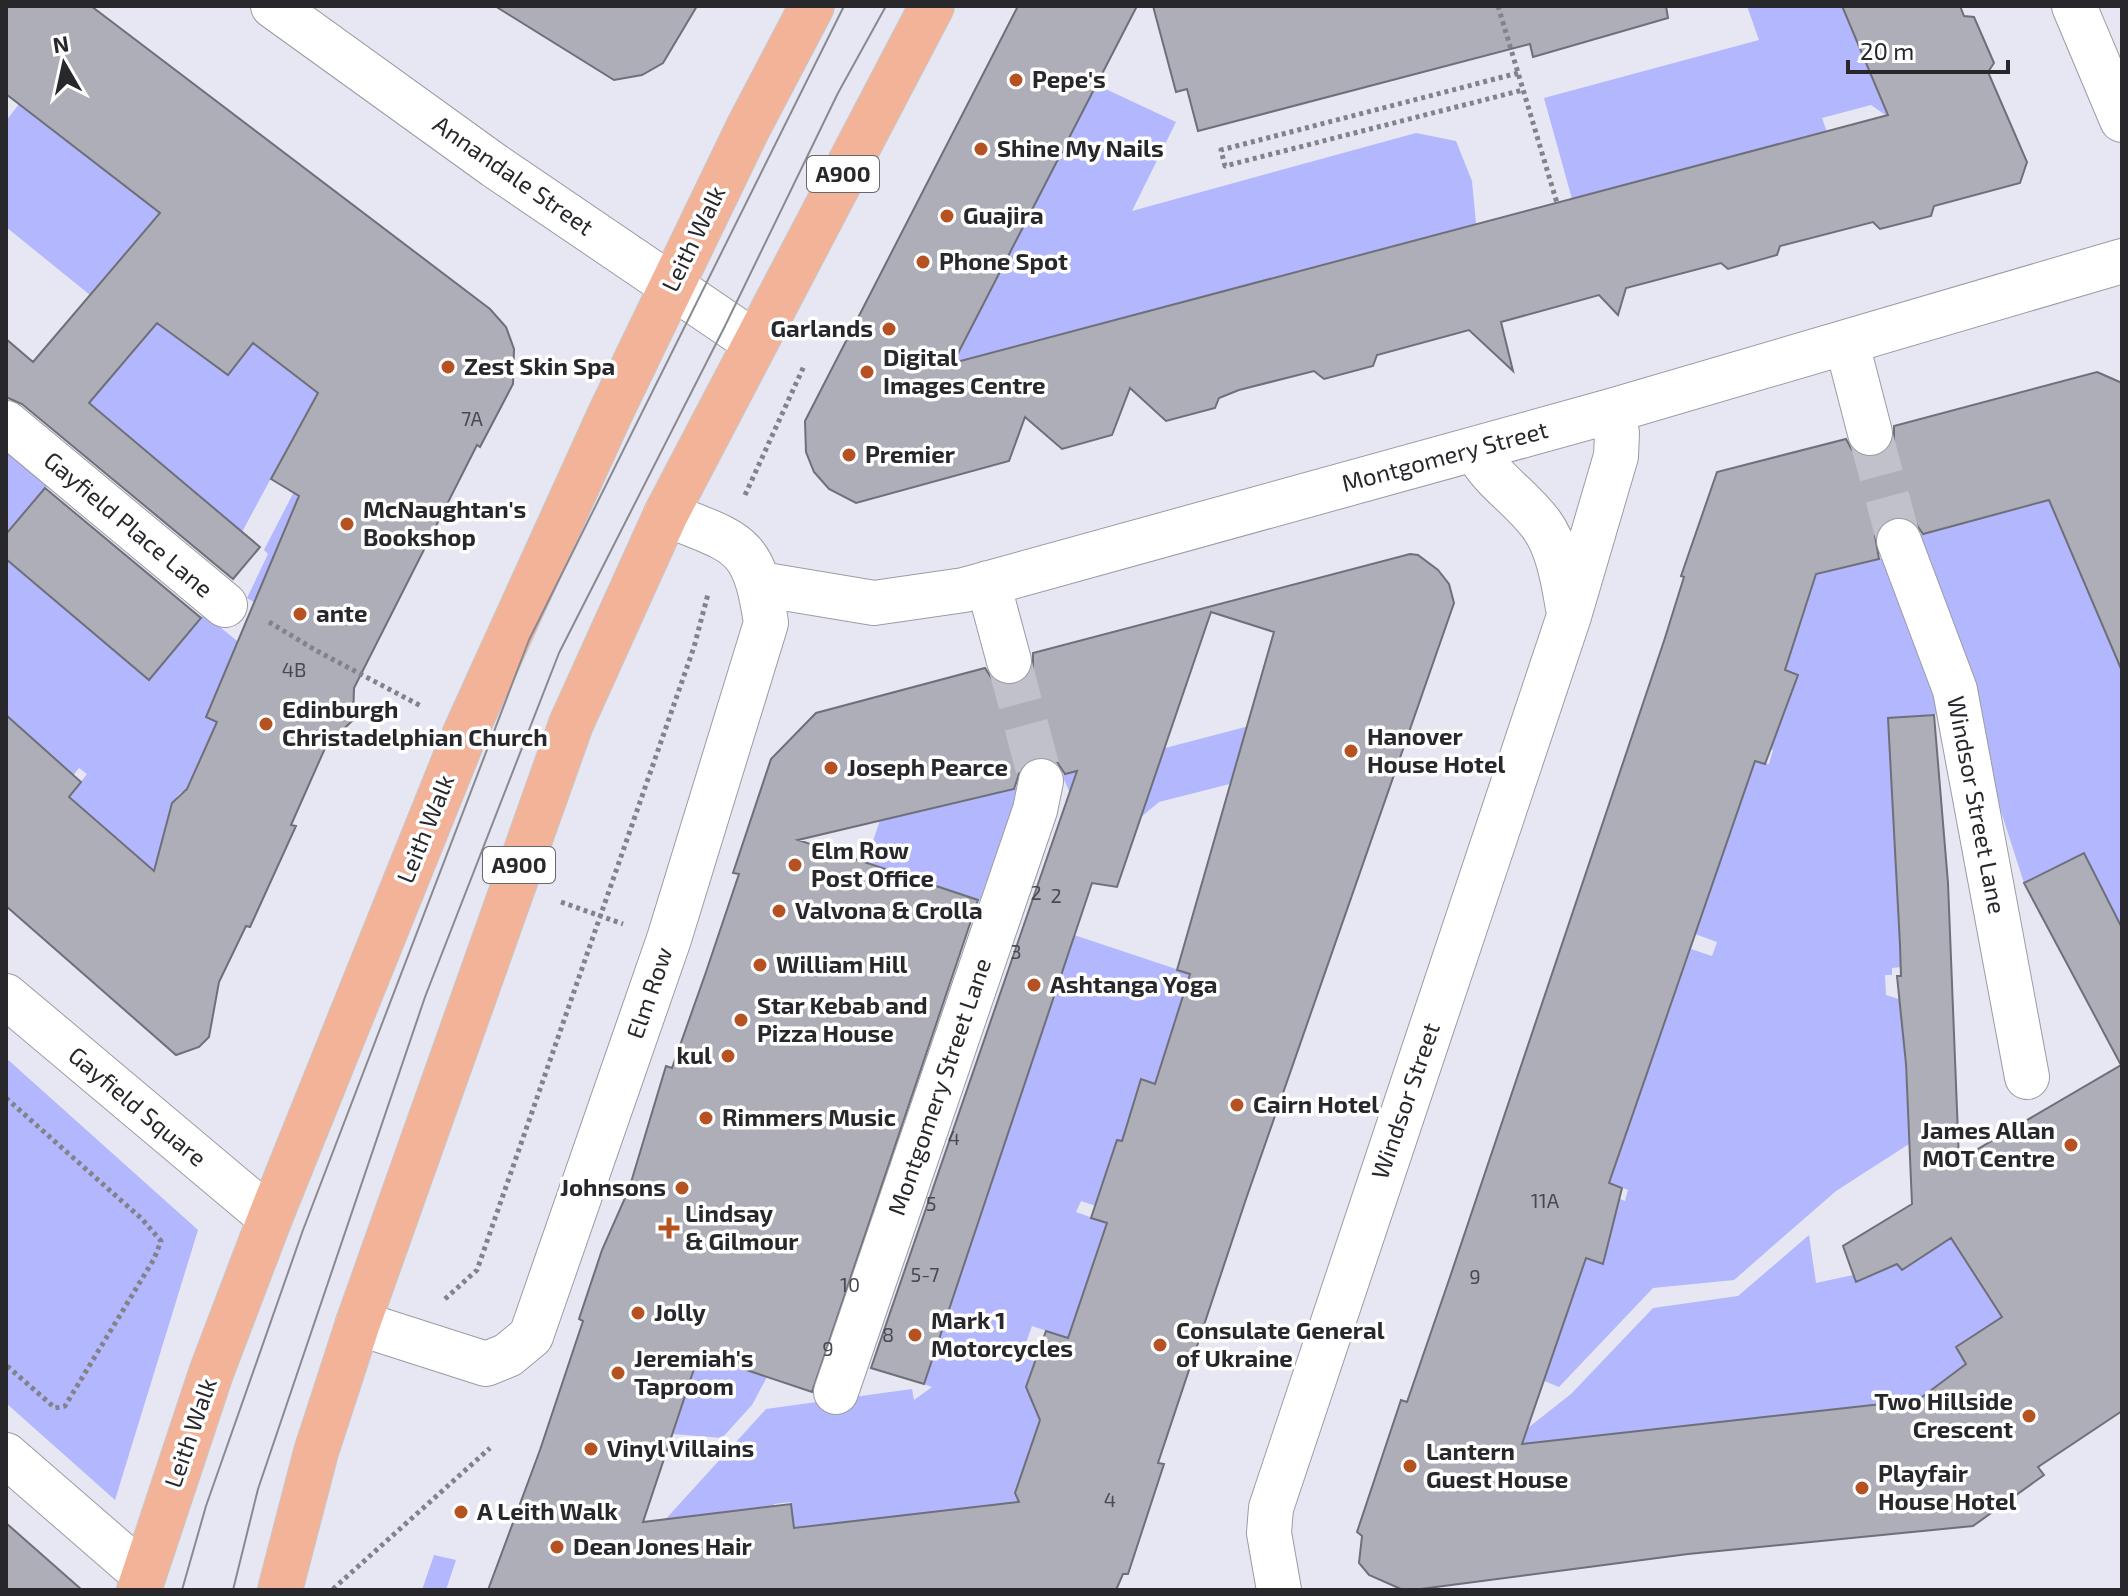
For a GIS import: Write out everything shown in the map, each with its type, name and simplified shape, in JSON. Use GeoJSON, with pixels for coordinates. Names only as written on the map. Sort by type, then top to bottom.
{"type":"FeatureCollection","features":[{"type":"Feature","properties":{"kind":"main road","name":"Leith Walk"},"geometry":{"type":"LineString","coordinates":[[141,1582],[211,1373],[270,1218],[466,731],[671,286],[812,6]]}},
{"type":"Feature","properties":{"kind":"main road","name":"A900"},"geometry":{"type":"LineString","coordinates":[[280,1590],[316,1452],[358,1323],[582,696],[666,514],[932,6]]}},
{"type":"Feature","properties":{"kind":"street","name":"Annandale Street"},"geometry":{"type":"LineString","coordinates":[[273,6],[495,166],[754,342]]}},
{"type":"Feature","properties":{"kind":"street"},"geometry":{"type":"LineString","coordinates":[[2074,6],[2122,120]]}},
{"type":"Feature","properties":{"kind":"street","name":"Montgomery Street"},"geometry":{"type":"LineString","coordinates":[[760,584],[874,603],[939,596],[1611,411],[2122,261]]}},
{"type":"Feature","properties":{"kind":"street"},"geometry":{"type":"LineString","coordinates":[[1847,344],[1870,433]]}},
{"type":"Feature","properties":{"kind":"street","name":"Windsor Street"},"geometry":{"type":"LineString","coordinates":[[1279,1590],[1269,1533],[1279,1482],[1569,616],[1616,456],[1617,433],[1611,411]]}},
{"type":"Feature","properties":{"kind":"street","name":"Gayfield Place Lane"},"geometry":{"type":"LineString","coordinates":[[6,423],[225,605]]}},
{"type":"Feature","properties":{"kind":"street","name":"Windsor Street"},"geometry":{"type":"LineString","coordinates":[[1475,449],[1488,474],[1511,490],[1543,526],[1561,570],[1569,616]]}},
{"type":"Feature","properties":{"kind":"street","name":"Elm Row"},"geometry":{"type":"LineString","coordinates":[[358,1323],[486,1364],[508,1355],[531,1336],[669,939],[766,623],[760,584],[748,555],[725,539],[666,514]]}},
{"type":"Feature","properties":{"kind":"street","name":"Windsor Street Lane"},"geometry":{"type":"LineString","coordinates":[[1899,541],[1955,690],[2027,1077]]}},
{"type":"Feature","properties":{"kind":"street"},"geometry":{"type":"LineString","coordinates":[[988,583],[1009,661]]}},
{"type":"Feature","properties":{"kind":"street","name":"Montgomery Street Lane"},"geometry":{"type":"LineString","coordinates":[[836,1392],[1035,810],[1041,781]]}},
{"type":"Feature","properties":{"kind":"street","name":"Gayfield Square"},"geometry":{"type":"LineString","coordinates":[[6,996],[270,1218]]}},
{"type":"Feature","properties":{"kind":"street"},"geometry":{"type":"LineString","coordinates":[[6,1455],[141,1582]]}},
{"type":"Feature","properties":{"kind":"path"},"geometry":{"type":"LineString","coordinates":[[1498,6],[1557,203]]}},
{"type":"Feature","properties":{"kind":"path"},"geometry":{"type":"LineString","coordinates":[[1518,73],[1221,150],[1225,166],[1523,90]]}},
{"type":"Feature","properties":{"kind":"path"},"geometry":{"type":"LineString","coordinates":[[403,1338],[477,1270],[694,647],[710,586]]}},
{"type":"Feature","properties":{"kind":"path","name":"Gayfield Place Lane"},"geometry":{"type":"LineString","coordinates":[[225,605],[248,608],[317,651],[466,731]]}},
{"type":"Feature","properties":{"kind":"path"},"geometry":{"type":"LineString","coordinates":[[511,888],[669,939]]}},
{"type":"Feature","properties":{"kind":"path"},"geometry":{"type":"LineString","coordinates":[[6,1098],[142,1219],[161,1241],[160,1249],[65,1406],[55,1408],[6,1365]]}},
{"type":"Feature","properties":{"kind":"path"},"geometry":{"type":"LineString","coordinates":[[332,1590],[490,1448]]}},
{"type":"Feature","properties":{"kind":"shaded area"},"geometry":{"type":"Polygon","coordinates":[[[1747,6],[1842,6],[1874,83],[1901,115],[1887,116],[1871,105],[1822,118],[1827,132],[1572,199],[1544,98],[1759,40],[1747,6]]]}},
{"type":"Feature","properties":{"kind":"shaded area"},"geometry":{"type":"Polygon","coordinates":[[[1095,84],[1176,122],[1132,211],[1416,133],[1456,141],[1472,181],[1476,224],[1061,334],[942,375],[1095,84]]]}},
{"type":"Feature","properties":{"kind":"shaded area"},"geometry":{"type":"Polygon","coordinates":[[[19,104],[266,295],[228,375],[253,343],[362,368],[255,603],[247,598],[268,554],[264,550],[320,441],[297,430],[242,532],[97,410],[86,406],[90,295],[6,227],[6,121],[19,104]]]}},
{"type":"Feature","properties":{"kind":"shaded area"},"geometry":{"type":"Polygon","coordinates":[[[6,448],[49,484],[6,534],[6,448]]]}},
{"type":"Feature","properties":{"kind":"shaded area"},"geometry":{"type":"Polygon","coordinates":[[[2049,489],[2122,671],[2122,928],[2084,854],[2024,883],[1913,537],[2036,503],[2049,489]]]}},
{"type":"Feature","properties":{"kind":"shaded area"},"geometry":{"type":"Polygon","coordinates":[[[1887,557],[1936,662],[1938,714],[1888,718],[1897,885],[1948,944],[1900,945],[1901,967],[1892,968],[1892,975],[1885,975],[1886,995],[1902,1000],[1909,1144],[1836,1191],[1734,1280],[1653,1288],[1559,1387],[1542,1380],[1585,1258],[1604,1264],[1606,1253],[1588,1248],[1606,1193],[1625,1201],[1628,1190],[1609,1183],[1691,949],[1712,956],[1717,942],[1695,934],[1755,761],[1769,764],[1773,750],[1759,744],[1798,675],[1785,670],[1812,589],[1809,569],[1816,574],[1887,557]]]}},
{"type":"Feature","properties":{"kind":"shaded area"},"geometry":{"type":"Polygon","coordinates":[[[6,559],[149,680],[204,614],[247,649],[224,703],[213,699],[206,717],[217,722],[191,780],[191,788],[180,793],[172,803],[173,827],[151,874],[122,870],[107,830],[69,797],[87,774],[79,768],[61,791],[38,744],[24,731],[6,743],[6,559]]]}},
{"type":"Feature","properties":{"kind":"shaded area"},"geometry":{"type":"Polygon","coordinates":[[[1253,725],[1261,776],[1159,802],[1141,817],[1070,793],[1062,775],[1253,725]]]}},
{"type":"Feature","properties":{"kind":"shaded area"},"geometry":{"type":"Polygon","coordinates":[[[1019,787],[980,900],[934,885],[850,911],[880,820],[1019,787]]]}},
{"type":"Feature","properties":{"kind":"shaded area"},"geometry":{"type":"Polygon","coordinates":[[[1074,935],[1191,974],[1155,1084],[1141,1079],[1133,1145],[1117,1140],[1112,1155],[1111,1211],[1081,1201],[1076,1212],[1107,1223],[1068,1338],[1032,1326],[1026,1343],[1062,1356],[1020,1504],[794,1528],[791,1502],[774,1504],[777,1529],[653,1533],[766,1409],[912,1389],[914,1400],[932,1387],[924,1384],[1074,935]]]}},
{"type":"Feature","properties":{"kind":"shaded area"},"geometry":{"type":"Polygon","coordinates":[[[6,1058],[198,1230],[115,1500],[6,1403],[6,1058]]]}},
{"type":"Feature","properties":{"kind":"shaded area"},"geometry":{"type":"Polygon","coordinates":[[[1974,1224],[2020,1327],[1969,1339],[1956,1347],[1966,1364],[1917,1400],[1528,1443],[1524,1446],[1519,1435],[1571,1394],[1653,1308],[1738,1296],[1809,1235],[1816,1283],[1853,1275],[1857,1282],[1897,1264],[1902,1269],[1974,1224]]]}},
{"type":"Feature","properties":{"kind":"shaded area"},"geometry":{"type":"Polygon","coordinates":[[[741,1226],[767,1377],[752,1405],[722,1438],[673,1434],[741,1226]]]}},
{"type":"Feature","properties":{"kind":"shaded area"},"geometry":{"type":"Polygon","coordinates":[[[434,1555],[456,1560],[446,1590],[422,1590],[434,1555]]]}},
{"type":"Feature","properties":{"kind":"building"},"geometry":{"type":"Polygon","coordinates":[[[6,6],[91,6],[490,309],[506,327],[514,349],[513,384],[480,447],[477,445],[354,688],[353,720],[326,746],[291,825],[296,826],[250,927],[246,926],[219,982],[209,1037],[199,1047],[176,1055],[6,906],[6,715],[81,782],[69,797],[154,871],[172,803],[187,789],[217,722],[206,717],[299,496],[271,479],[318,393],[253,343],[228,375],[157,323],[89,403],[260,547],[233,579],[22,404],[6,397],[6,339],[33,362],[160,213],[6,94],[6,6]]]}},
{"type":"Feature","properties":{"kind":"building"},"geometry":{"type":"Polygon","coordinates":[[[495,6],[697,6],[663,63],[642,75],[614,80],[495,6]]]}},
{"type":"Feature","properties":{"kind":"building"},"geometry":{"type":"Polygon","coordinates":[[[1018,6],[1137,6],[953,363],[1888,115],[1842,6],[1960,6],[1964,16],[1974,17],[1994,63],[1988,72],[2027,162],[2020,183],[1934,206],[1931,216],[1880,229],[1873,222],[1780,246],[1777,255],[1728,269],[1721,263],[1626,288],[1618,315],[1599,295],[1501,322],[1513,371],[1469,330],[1377,355],[1373,366],[1324,379],[1314,371],[1239,390],[1219,398],[1215,408],[1166,421],[1130,388],[1112,435],[1062,449],[1025,417],[1009,461],[856,503],[829,489],[814,472],[806,452],[805,421],[1018,6]]]}},
{"type":"Feature","properties":{"kind":"building"},"geometry":{"type":"Polygon","coordinates":[[[1153,6],[1666,6],[1668,18],[1533,57],[1530,44],[1198,131],[1187,89],[1176,92],[1153,6]]]}},
{"type":"Feature","properties":{"kind":"building"},"geometry":{"type":"Polygon","coordinates":[[[2097,372],[2122,383],[2122,671],[2049,500],[1923,534],[1914,521],[1902,516],[1891,517],[1880,525],[1875,536],[1879,559],[1816,574],[1785,670],[1798,675],[1765,764],[1755,761],[1609,1183],[1622,1188],[1603,1264],[1586,1258],[1522,1444],[1918,1400],[1966,1364],[1956,1347],[2002,1317],[1951,1238],[1902,1270],[1897,1264],[1856,1282],[1843,1246],[1912,1204],[1906,1064],[1897,976],[1901,976],[1900,945],[1888,718],[1934,715],[1948,883],[1959,1160],[2121,1065],[2024,883],[2084,853],[2122,928],[2122,1411],[2038,1467],[2044,1475],[1973,1526],[1688,1554],[1413,1590],[1403,1590],[1369,1575],[1359,1563],[1362,1536],[1357,1532],[1401,1400],[1407,1402],[1450,1277],[1664,641],[1684,577],[1681,576],[1717,472],[1846,439],[1852,450],[1863,457],[1877,457],[1888,450],[1894,440],[1894,426],[2097,372]]]}},
{"type":"Feature","properties":{"kind":"building"},"geometry":{"type":"Polygon","coordinates":[[[45,488],[201,618],[149,680],[6,559],[6,534],[45,488]]]}},
{"type":"Feature","properties":{"kind":"building"},"geometry":{"type":"Polygon","coordinates":[[[1410,554],[1418,555],[1438,570],[1449,584],[1454,603],[1246,1199],[1158,1463],[1164,1464],[1128,1574],[1123,1574],[1116,1590],[488,1590],[540,1450],[583,1321],[579,1319],[602,1250],[629,1189],[666,1066],[672,1068],[706,972],[739,874],[733,873],[771,759],[816,713],[985,668],[992,679],[1003,685],[1015,685],[1026,679],[1033,668],[1033,653],[1410,554]],[[1211,612],[1117,887],[1092,883],[924,1384],[871,1368],[1077,771],[1065,774],[1057,762],[1045,756],[1034,757],[1022,765],[1014,789],[798,840],[978,900],[812,1392],[699,1354],[643,1522],[791,1504],[794,1528],[1019,1502],[1015,1493],[1040,1420],[1026,1387],[1046,1331],[1068,1338],[1107,1223],[1091,1218],[1117,1140],[1122,1141],[1141,1079],[1155,1084],[1190,974],[1177,970],[1274,632],[1211,612]]]}},
{"type":"Feature","properties":{"kind":"building"},"geometry":{"type":"Polygon","coordinates":[[[6,1523],[82,1590],[6,1590],[6,1523]]]}},
{"type":"Feature","properties":{"kind":"tunnel"},"geometry":{"type":"LineString","coordinates":[[1870,433],[1899,541]]}},
{"type":"Feature","properties":{"kind":"tunnel"},"geometry":{"type":"LineString","coordinates":[[1009,661],[1041,781]]}},
{"type":"Feature","properties":{"kind":"tram line"},"geometry":{"type":"LineString","coordinates":[[182,1590],[206,1506],[303,1230],[529,640],[844,6]]}},
{"type":"Feature","properties":{"kind":"tram line"},"geometry":{"type":"LineString","coordinates":[[233,1590],[258,1489],[425,997],[559,653],[725,326],[838,93],[886,6]]}},
{"type":"Feature","properties":{"kind":"place","name":"Pepe's"},"geometry":{"type":"Point","coordinates":[1016,80]}},
{"type":"Feature","properties":{"kind":"place","name":"Shine My Nails"},"geometry":{"type":"Point","coordinates":[981,149]}},
{"type":"Feature","properties":{"kind":"place","name":"Guajira"},"geometry":{"type":"Point","coordinates":[947,216]}},
{"type":"Feature","properties":{"kind":"place","name":"Phone Spot"},"geometry":{"type":"Point","coordinates":[923,262]}},
{"type":"Feature","properties":{"kind":"place","name":"Garlands"},"geometry":{"type":"Point","coordinates":[889,329]}},
{"type":"Feature","properties":{"kind":"place","name":"Zest Skin Spa"},"geometry":{"type":"Point","coordinates":[448,367]}},
{"type":"Feature","properties":{"kind":"place","name":"Digital Images Centre"},"geometry":{"type":"Point","coordinates":[867,372]}},
{"type":"Feature","properties":{"kind":"place","name":"Premier"},"geometry":{"type":"Point","coordinates":[849,455]}},
{"type":"Feature","properties":{"kind":"place","name":"McNaughtan's Bookshop"},"geometry":{"type":"Point","coordinates":[347,524]}},
{"type":"Feature","properties":{"kind":"place","name":"ante"},"geometry":{"type":"Point","coordinates":[300,614]}},
{"type":"Feature","properties":{"kind":"place","name":"Edinburgh Christadelphian Church"},"geometry":{"type":"Point","coordinates":[266,724]}},
{"type":"Feature","properties":{"kind":"place","name":"Hanover House Hotel"},"geometry":{"type":"Point","coordinates":[1351,751]}},
{"type":"Feature","properties":{"kind":"place","name":"Joseph Pearce"},"geometry":{"type":"Point","coordinates":[831,768]}},
{"type":"Feature","properties":{"kind":"place","name":"Elm Row Post Office"},"geometry":{"type":"Point","coordinates":[795,865]}},
{"type":"Feature","properties":{"kind":"place","name":"Valvona & Crolla"},"geometry":{"type":"Point","coordinates":[779,911]}},
{"type":"Feature","properties":{"kind":"place","name":"William Hill"},"geometry":{"type":"Point","coordinates":[760,965]}},
{"type":"Feature","properties":{"kind":"place","name":"Ashtanga Yoga"},"geometry":{"type":"Point","coordinates":[1034,985]}},
{"type":"Feature","properties":{"kind":"place","name":"Star Kebab and Pizza House"},"geometry":{"type":"Point","coordinates":[741,1020]}},
{"type":"Feature","properties":{"kind":"place","name":"kul"},"geometry":{"type":"Point","coordinates":[728,1056]}},
{"type":"Feature","properties":{"kind":"place","name":"Cairn Hotel"},"geometry":{"type":"Point","coordinates":[1237,1105]}},
{"type":"Feature","properties":{"kind":"place","name":"Rimmers Music"},"geometry":{"type":"Point","coordinates":[706,1118]}},
{"type":"Feature","properties":{"kind":"place","name":"James Allan MOT Centre"},"geometry":{"type":"Point","coordinates":[2071,1145]}},
{"type":"Feature","properties":{"kind":"place","name":"Johnsons"},"geometry":{"type":"Point","coordinates":[682,1188]}},
{"type":"Feature","properties":{"kind":"place","name":"Lindsay & Gilmour"},"geometry":{"type":"Point","coordinates":[669,1228]}},
{"type":"Feature","properties":{"kind":"place","name":"Jolly"},"geometry":{"type":"Point","coordinates":[638,1313]}},
{"type":"Feature","properties":{"kind":"place","name":"Mark 1 Motorcycles"},"geometry":{"type":"Point","coordinates":[915,1335]}},
{"type":"Feature","properties":{"kind":"place","name":"Consulate General of Ukraine"},"geometry":{"type":"Point","coordinates":[1160,1345]}},
{"type":"Feature","properties":{"kind":"place","name":"Jeremiah's Taproom"},"geometry":{"type":"Point","coordinates":[618,1373]}},
{"type":"Feature","properties":{"kind":"place","name":"Two Hillside Crescent"},"geometry":{"type":"Point","coordinates":[2029,1416]}},
{"type":"Feature","properties":{"kind":"place","name":"Vinyl Villains"},"geometry":{"type":"Point","coordinates":[591,1449]}},
{"type":"Feature","properties":{"kind":"place","name":"Lantern Guest House"},"geometry":{"type":"Point","coordinates":[1410,1466]}},
{"type":"Feature","properties":{"kind":"place","name":"Playfair House Hotel"},"geometry":{"type":"Point","coordinates":[1862,1488]}},
{"type":"Feature","properties":{"kind":"place","name":"A Leith Walk"},"geometry":{"type":"Point","coordinates":[461,1512]}},
{"type":"Feature","properties":{"kind":"place","name":"Dean Jones Hair"},"geometry":{"type":"Point","coordinates":[557,1547]}}]}
